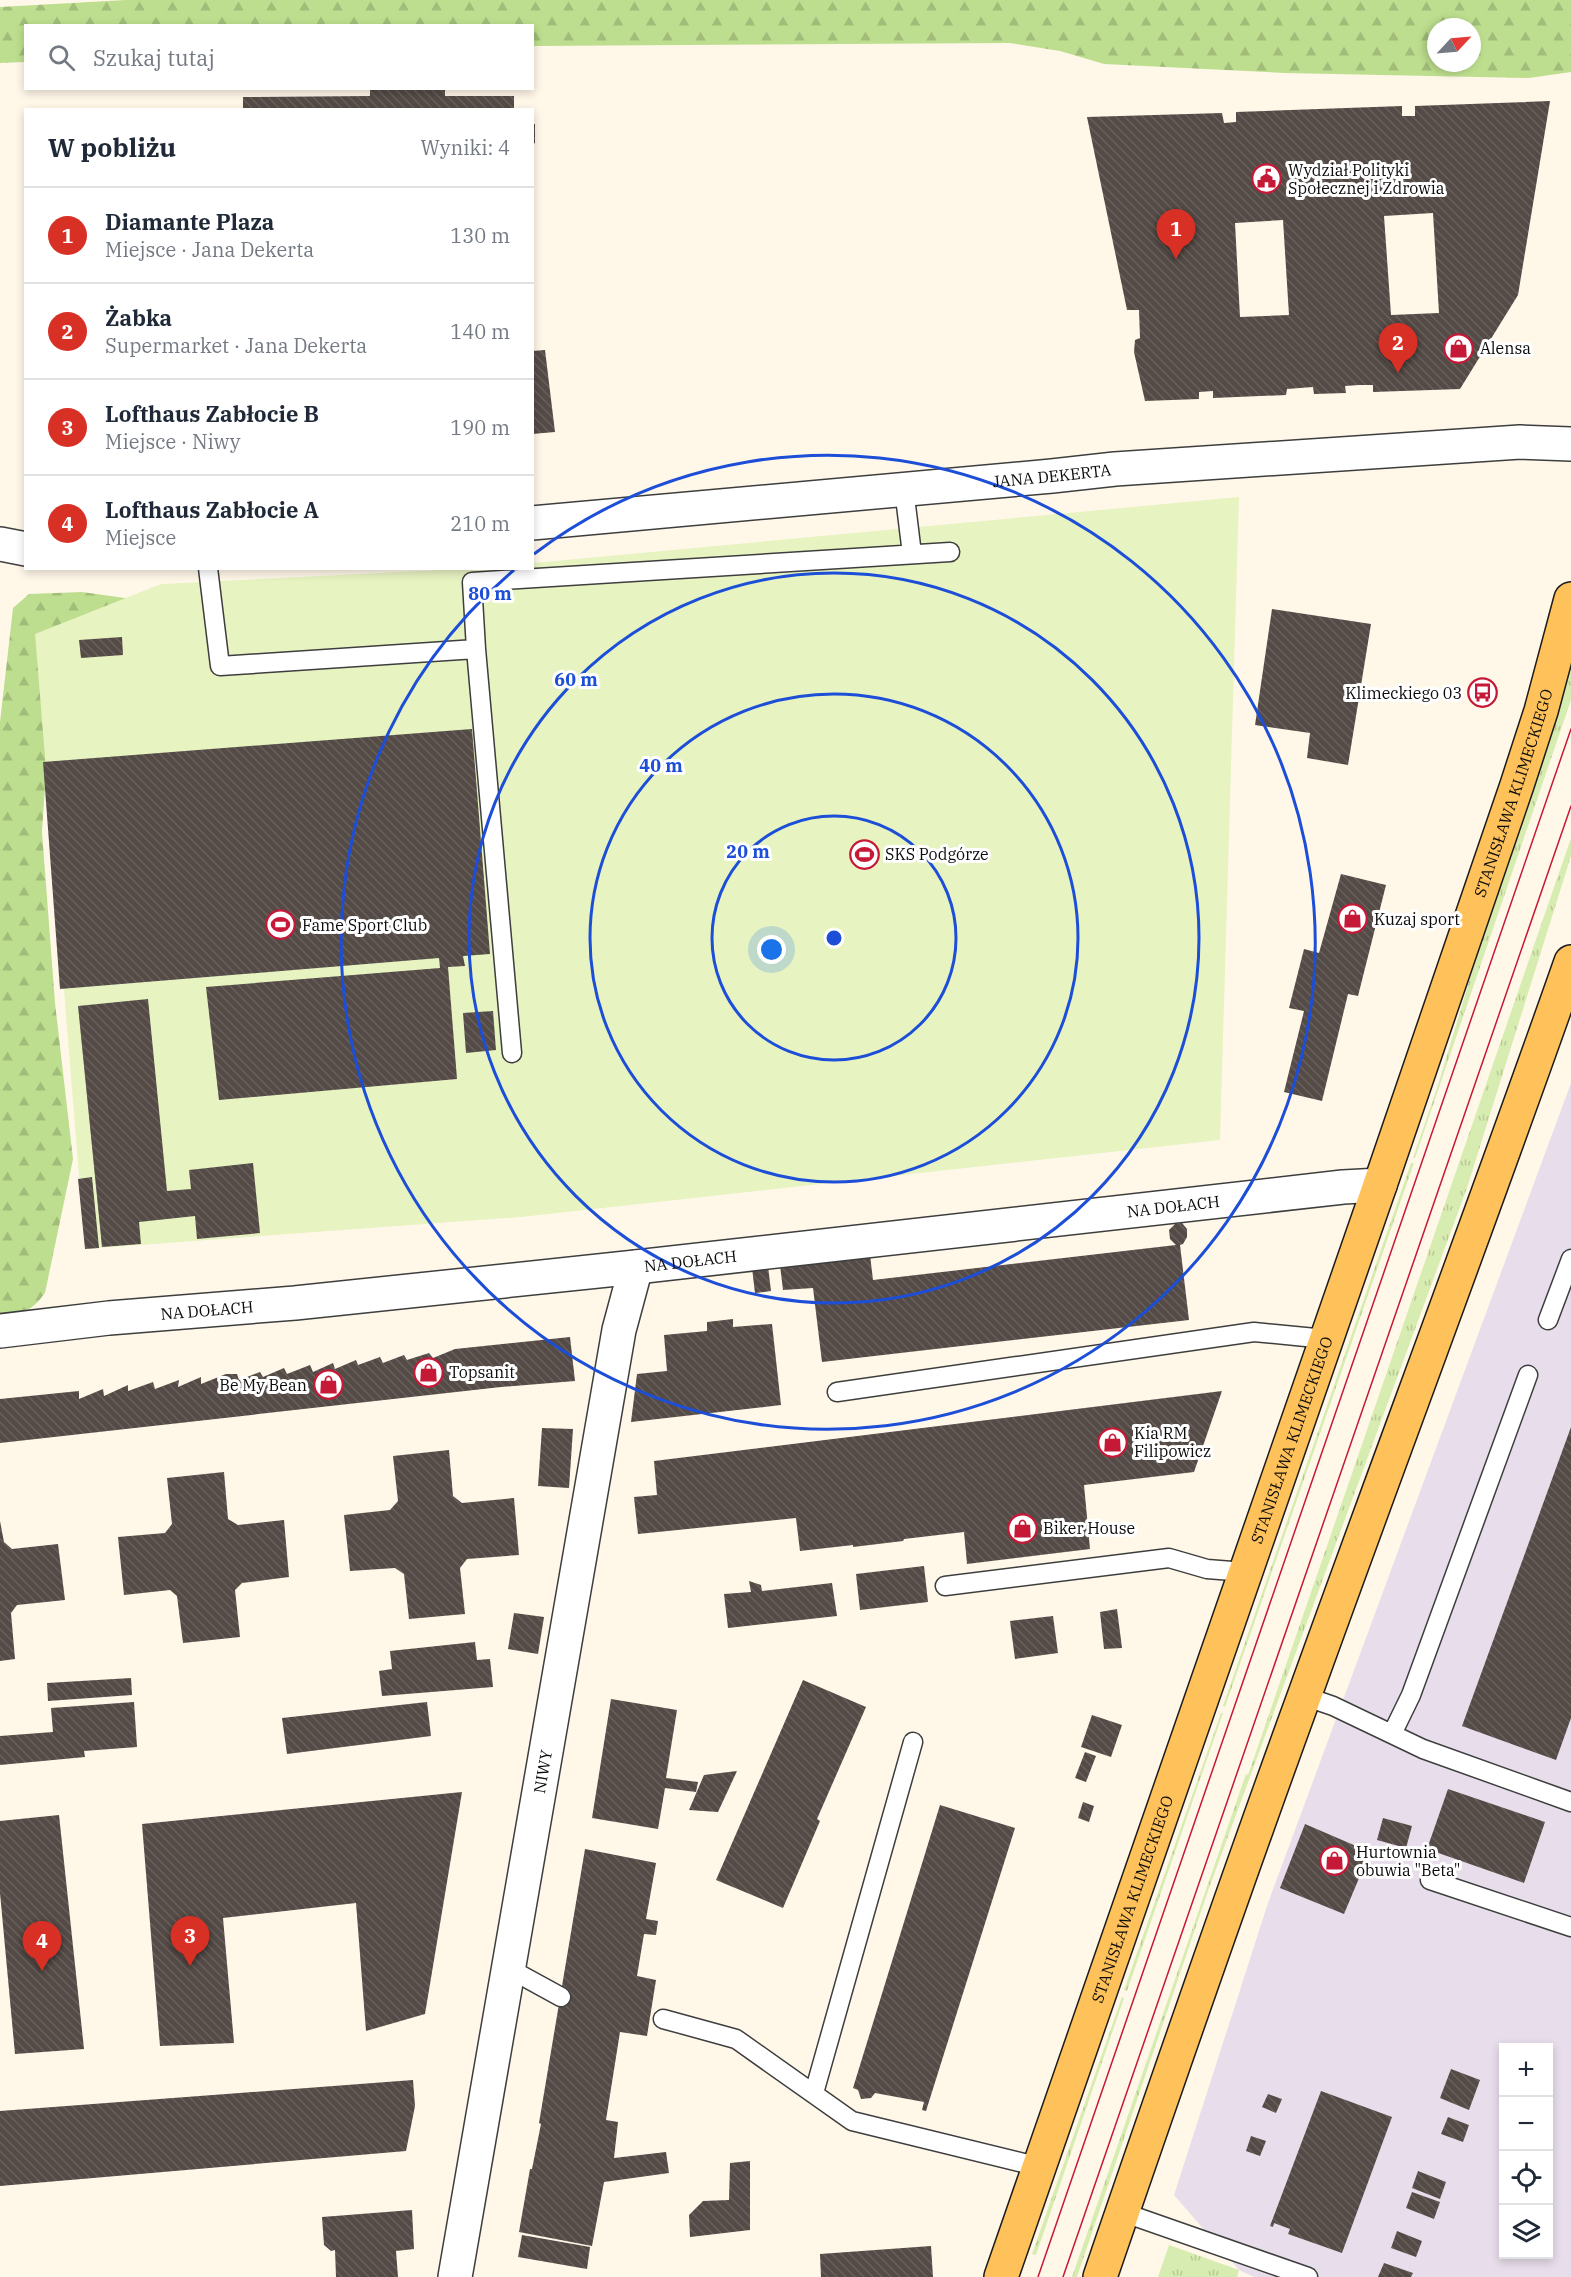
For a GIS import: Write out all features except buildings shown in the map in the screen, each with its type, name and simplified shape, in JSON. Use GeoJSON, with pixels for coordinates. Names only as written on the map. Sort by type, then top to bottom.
{"type":"FeatureCollection","features":[{"type":"Feature","properties":{"kind":"main road","name":"STANISŁAWA KLIMECKIEGO"},"geometry":{"type":"LineString","coordinates":[[1001,2277],[1517,785],[1541,711],[1571,599]]}},
{"type":"Feature","properties":{"kind":"main road"},"geometry":{"type":"LineString","coordinates":[[1100,2277],[1304,1696],[1569,974]]}},
{"type":"Feature","properties":{"kind":"street","name":"JANA DEKERTA"},"geometry":{"type":"LineString","coordinates":[[534,523],[1138,467],[1520,442],[1571,444]]}},
{"type":"Feature","properties":{"kind":"street"},"geometry":{"type":"LineString","coordinates":[[0,544],[24,549]]}},
{"type":"Feature","properties":{"kind":"street","name":"NA DOŁACH"},"geometry":{"type":"LineString","coordinates":[[0,1331],[108,1318],[295,1303],[636,1267],[1380,1185]]}},
{"type":"Feature","properties":{"kind":"street","name":"NIWY"},"geometry":{"type":"LineString","coordinates":[[455,2277],[619,1330],[636,1267]]}},
{"type":"Feature","properties":{"kind":"lane"},"geometry":{"type":"LineString","coordinates":[[904,489],[912,554]]}},
{"type":"Feature","properties":{"kind":"lane"},"geometry":{"type":"LineString","coordinates":[[512,1053],[472,582],[950,552]]}},
{"type":"Feature","properties":{"kind":"lane"},"geometry":{"type":"LineString","coordinates":[[208,570],[220,666],[476,649]]}},
{"type":"Feature","properties":{"kind":"lane"},"geometry":{"type":"LineString","coordinates":[[1548,1320],[1571,1259]]}},
{"type":"Feature","properties":{"kind":"lane"},"geometry":{"type":"LineString","coordinates":[[837,1392],[1254,1332],[1326,1339]]}},
{"type":"Feature","properties":{"kind":"lane"},"geometry":{"type":"LineString","coordinates":[[1392,1734],[1412,1695],[1528,1375]]}},
{"type":"Feature","properties":{"kind":"lane"},"geometry":{"type":"LineString","coordinates":[[945,1586],[1169,1558],[1207,1569],[1245,1572]]}},
{"type":"Feature","properties":{"kind":"lane"},"geometry":{"type":"LineString","coordinates":[[1304,1696],[1333,1706],[1423,1749],[1571,1802]]}},
{"type":"Feature","properties":{"kind":"lane"},"geometry":{"type":"LineString","coordinates":[[814,2093],[912,1742]]}},
{"type":"Feature","properties":{"kind":"lane"},"geometry":{"type":"LineString","coordinates":[[1430,1880],[1571,1927]]}},
{"type":"Feature","properties":{"kind":"lane"},"geometry":{"type":"LineString","coordinates":[[508,1968],[561,1997]]}},
{"type":"Feature","properties":{"kind":"lane"},"geometry":{"type":"LineString","coordinates":[[663,2019],[736,2039],[852,2121],[1040,2167]]}},
{"type":"Feature","properties":{"kind":"lane"},"geometry":{"type":"LineString","coordinates":[[1122,2212],[1308,2277]]}},
{"type":"Feature","properties":{"kind":"shaded area"},"geometry":{"type":"Polygon","coordinates":[[[1571,1083],[1571,2277],[1254,2277],[1239,2270],[1174,2195],[1268,1903],[1571,1083]]]}},
{"type":"Feature","properties":{"kind":"green space"},"geometry":{"type":"Polygon","coordinates":[[[126,0],[1571,0],[1571,72],[1529,78],[1285,73],[1104,64],[1060,51],[1010,43],[534,46],[534,24],[24,24],[24,62],[0,63],[0,7],[126,0]]]}},
{"type":"Feature","properties":{"kind":"green space","name":"SKS Podgórze"},"geometry":{"type":"Polygon","coordinates":[[[1239,497],[1220,1140],[521,1217],[85,1249],[35,634],[161,584],[441,570],[534,570],[534,563],[1239,497]]]}},
{"type":"Feature","properties":{"kind":"green space"},"geometry":{"type":"Polygon","coordinates":[[[82,592],[139,600],[48,742],[42,832],[55,1003],[73,1159],[45,1293],[26,1311],[0,1316],[0,722],[13,608],[29,594],[82,592]]]}},
{"type":"Feature","properties":{"kind":"green space"},"geometry":{"type":"Polygon","coordinates":[[[1571,653],[1571,700],[1415,1158],[1413,1158],[1438,1085],[1521,809],[1571,653]]]}},
{"type":"Feature","properties":{"kind":"green space"},"geometry":{"type":"Polygon","coordinates":[[[1571,838],[1571,856],[1467,1188],[1208,1891],[1077,2277],[1072,2277],[1246,1774],[1248,1775],[1571,838]]]}},
{"type":"Feature","properties":{"kind":"green space"},"geometry":{"type":"Polygon","coordinates":[[[1411,1163],[1414,1163],[1225,1707],[1223,1706],[1411,1163]]]}},
{"type":"Feature","properties":{"kind":"green space"},"geometry":{"type":"Polygon","coordinates":[[[1221,1713],[1223,1713],[1127,1991],[1124,1990],[1221,1713]]]}},
{"type":"Feature","properties":{"kind":"green space"},"geometry":{"type":"Polygon","coordinates":[[[1122,1997],[1124,1998],[1036,2255],[1032,2254],[1122,1997]]]}},
{"type":"Feature","properties":{"kind":"green space"},"geometry":{"type":"Polygon","coordinates":[[[1169,2245],[1239,2270],[1237,2277],[1158,2277],[1169,2245]]]}},
{"type":"Feature","properties":{"kind":"tram line"},"geometry":{"type":"LineString","coordinates":[[1038,2277],[1571,729]]}},
{"type":"Feature","properties":{"kind":"tram line"},"geometry":{"type":"LineString","coordinates":[[1063,2277],[1571,806]]}},
{"type":"Feature","properties":{"kind":"place","name":"Wydział Polityki Społecznej i Zdrowia"},"geometry":{"type":"Point","coordinates":[1267,179]}},
{"type":"Feature","properties":{"kind":"place","name":"Diamante Plaza"},"geometry":{"type":"Point","coordinates":[1176,259]}},
{"type":"Feature","properties":{"kind":"place","name":"Alensa"},"geometry":{"type":"Point","coordinates":[1459,348]}},
{"type":"Feature","properties":{"kind":"place","name":"Żabka"},"geometry":{"type":"Point","coordinates":[1398,373]}},
{"type":"Feature","properties":{"kind":"place","name":"Klimeckiego 03"},"geometry":{"type":"Point","coordinates":[1483,693]}},
{"type":"Feature","properties":{"kind":"place","name":"SKS Podgórze"},"geometry":{"type":"Point","coordinates":[864,854]}},
{"type":"Feature","properties":{"kind":"place","name":"Kuzaj sport"},"geometry":{"type":"Point","coordinates":[1353,919]}},
{"type":"Feature","properties":{"kind":"place","name":"Fame Sport Club"},"geometry":{"type":"Point","coordinates":[281,925]}},
{"type":"Feature","properties":{"kind":"place","name":"Topsanit"},"geometry":{"type":"Point","coordinates":[428,1372]}},
{"type":"Feature","properties":{"kind":"place","name":"Be My Bean"},"geometry":{"type":"Point","coordinates":[328,1385]}},
{"type":"Feature","properties":{"kind":"place","name":"Kia RM Filipowicz"},"geometry":{"type":"Point","coordinates":[1113,1442]}},
{"type":"Feature","properties":{"kind":"place","name":"Biker House"},"geometry":{"type":"Point","coordinates":[1022,1528]}},
{"type":"Feature","properties":{"kind":"place","name":"Hurtownia obuwia \"Beta\""},"geometry":{"type":"Point","coordinates":[1335,1861]}},
{"type":"Feature","properties":{"kind":"place","name":"Lofthaus Zabłocie B"},"geometry":{"type":"Point","coordinates":[190,1966]}},
{"type":"Feature","properties":{"kind":"place","name":"Lofthaus Zabłocie A"},"geometry":{"type":"Point","coordinates":[42,1971]}}]}
